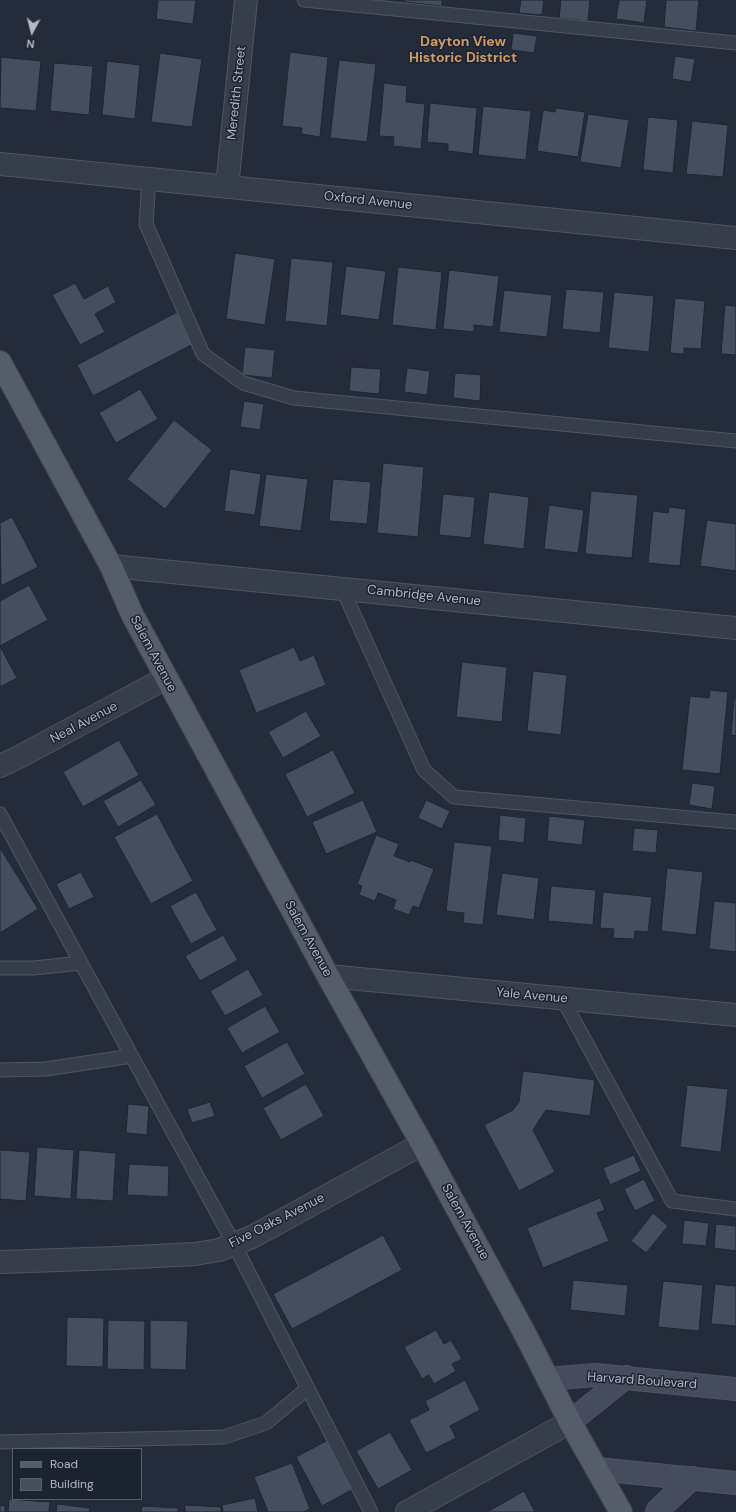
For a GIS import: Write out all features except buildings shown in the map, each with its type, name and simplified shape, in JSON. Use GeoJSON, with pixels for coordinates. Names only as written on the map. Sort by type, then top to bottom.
{"type":"FeatureCollection","features":[{"type":"Feature","properties":{"kind":"main road","name":"Salem Avenue"},"geometry":{"type":"LineString","coordinates":[[0,362],[111,566],[132,614],[166,678],[328,976],[422,1144],[570,1422],[621,1512]]}},
{"type":"Feature","properties":{"kind":"street","name":"Meredith Street"},"geometry":{"type":"LineString","coordinates":[[227,187],[246,0]]}},
{"type":"Feature","properties":{"kind":"street","name":"Oxford Avenue"},"geometry":{"type":"LineString","coordinates":[[0,164],[736,238]]}},
{"type":"Feature","properties":{"kind":"street","name":"Cambridge Avenue"},"geometry":{"type":"LineString","coordinates":[[111,566],[736,628]]}},
{"type":"Feature","properties":{"kind":"street","name":"Neal Avenue"},"geometry":{"type":"LineString","coordinates":[[0,766],[166,678]]}},
{"type":"Feature","properties":{"kind":"street","name":"Yale Avenue"},"geometry":{"type":"LineString","coordinates":[[328,976],[736,1015]]}},
{"type":"Feature","properties":{"kind":"street","name":"Five Oaks Avenue"},"geometry":{"type":"LineString","coordinates":[[0,1262],[194,1254],[219,1250],[252,1237],[422,1144]]}},
{"type":"Feature","properties":{"kind":"street","name":"Harvard Boulevard"},"geometry":{"type":"LineString","coordinates":[[548,1379],[595,1374],[736,1389]]}},
{"type":"Feature","properties":{"kind":"street"},"geometry":{"type":"LineString","coordinates":[[407,1512],[570,1422],[626,1378]]}},
{"type":"Feature","properties":{"kind":"street"},"geometry":{"type":"LineString","coordinates":[[597,1469],[736,1483]]}},
{"type":"Feature","properties":{"kind":"street"},"geometry":{"type":"LineString","coordinates":[[657,1512],[692,1478]]}},
{"type":"Feature","properties":{"kind":"lane"},"geometry":{"type":"LineString","coordinates":[[304,0],[736,43]]}},
{"type":"Feature","properties":{"kind":"lane"},"geometry":{"type":"LineString","coordinates":[[149,179],[146,224],[202,354],[243,383],[294,398],[736,441]]}},
{"type":"Feature","properties":{"kind":"lane"},"geometry":{"type":"LineString","coordinates":[[342,588],[424,770],[454,797],[736,822]]}},
{"type":"Feature","properties":{"kind":"lane"},"geometry":{"type":"LineString","coordinates":[[0,814],[234,1244],[371,1512]]}},
{"type":"Feature","properties":{"kind":"lane"},"geometry":{"type":"LineString","coordinates":[[0,968],[34,968],[81,963]]}},
{"type":"Feature","properties":{"kind":"lane"},"geometry":{"type":"LineString","coordinates":[[562,998],[672,1201],[736,1209]]}},
{"type":"Feature","properties":{"kind":"lane"},"geometry":{"type":"LineString","coordinates":[[0,1070],[46,1069],[132,1056]]}},
{"type":"Feature","properties":{"kind":"lane"},"geometry":{"type":"LineString","coordinates":[[0,1442],[224,1437],[266,1423],[308,1388]]}},
{"type":"Feature","properties":{"kind":"district","name":"Dayton View Historic District"},"geometry":{"type":"Point","coordinates":[463,50]}}]}
